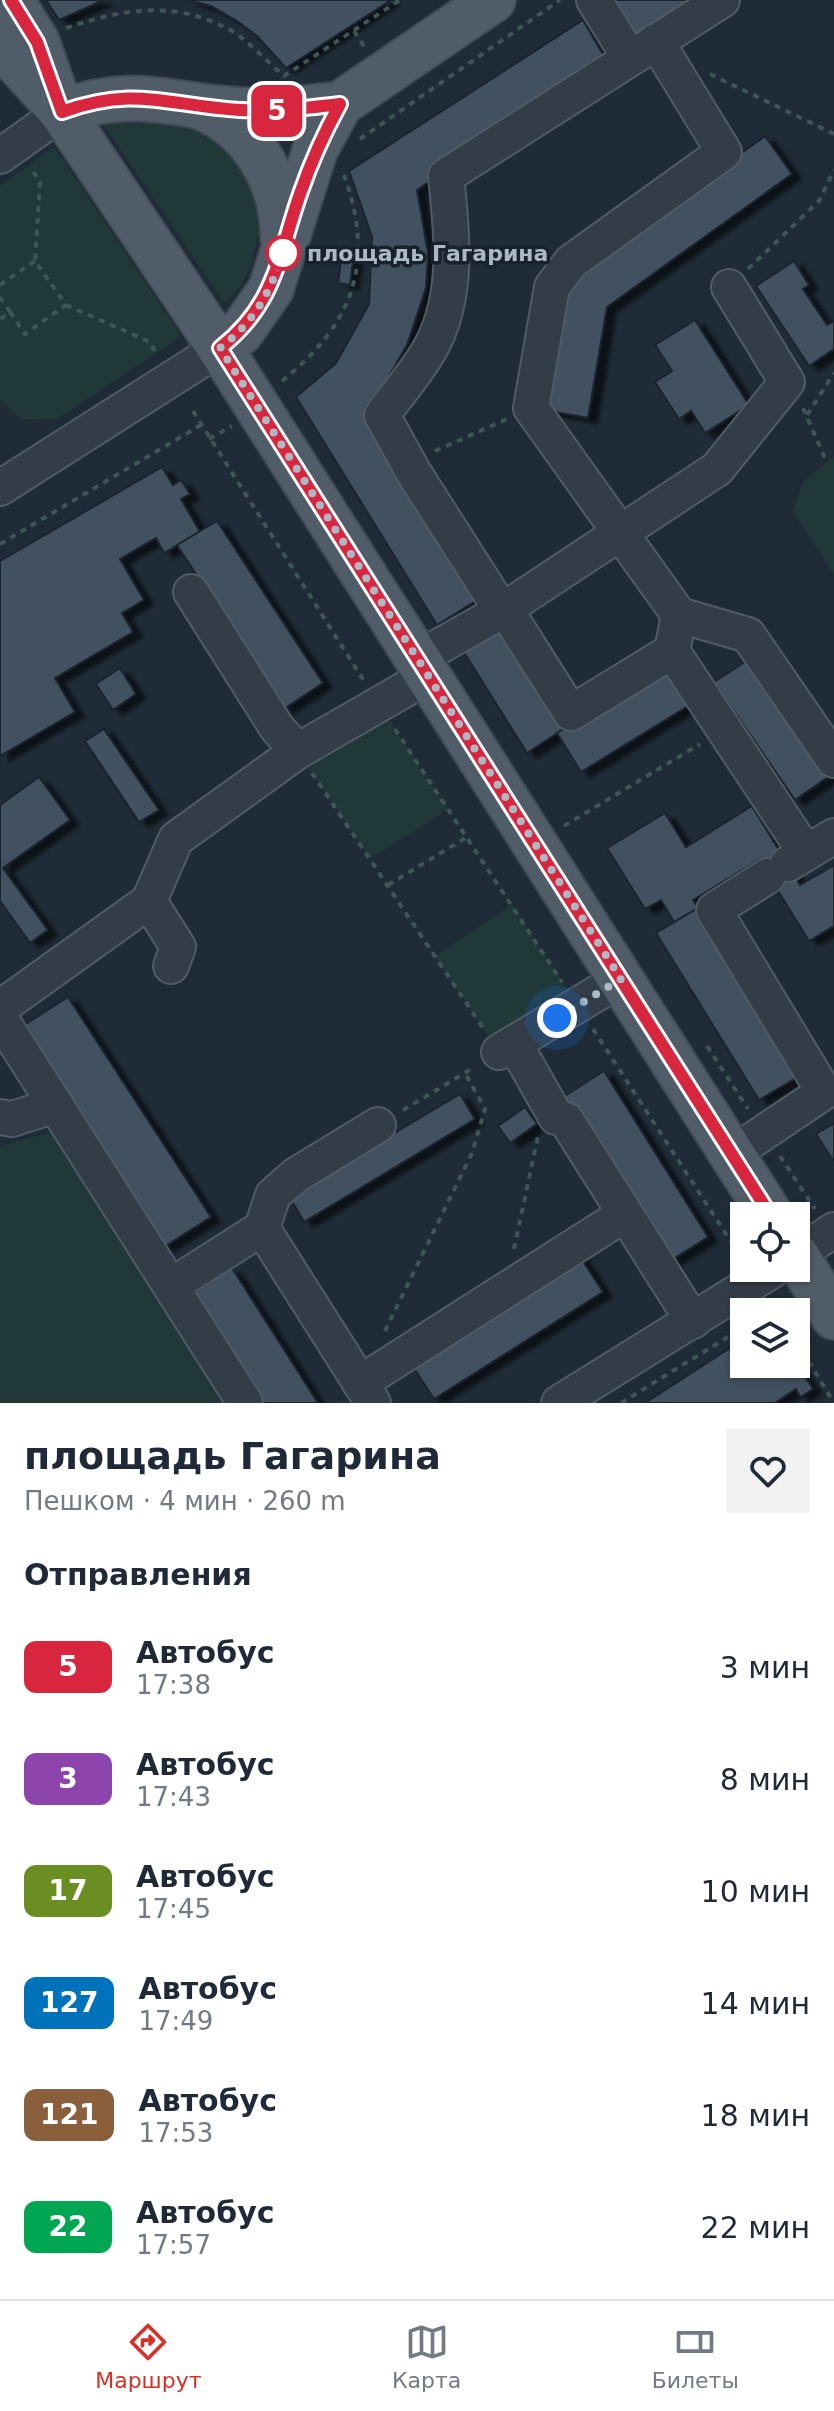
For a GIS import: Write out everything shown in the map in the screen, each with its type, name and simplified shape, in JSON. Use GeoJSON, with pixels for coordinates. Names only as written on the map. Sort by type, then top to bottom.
{"type":"FeatureCollection","features":[{"type":"Feature","properties":{"kind":"main road"},"geometry":{"type":"LineString","coordinates":[[11,0],[37,42],[62,112]]}},
{"type":"Feature","properties":{"kind":"main road"},"geometry":{"type":"LineString","coordinates":[[220,348],[258,312],[279,264],[315,150],[493,0]]}},
{"type":"Feature","properties":{"kind":"main road"},"geometry":{"type":"LineString","coordinates":[[0,44],[62,112],[220,348],[762,1202]]}},
{"type":"Feature","properties":{"kind":"main road"},"geometry":{"type":"LineString","coordinates":[[62,112],[124,97],[238,110],[288,111],[349,122]]}},
{"type":"Feature","properties":{"kind":"main road"},"geometry":{"type":"LineString","coordinates":[[188,103],[225,121],[254,149],[266,166],[280,203],[283,244],[279,264]]}},
{"type":"Feature","properties":{"kind":"main road"},"geometry":{"type":"LineString","coordinates":[[810,1278],[834,1317]]}},
{"type":"Feature","properties":{"kind":"street"},"geometry":{"type":"LineString","coordinates":[[594,0],[681,83],[724,152],[571,262],[552,287],[531,408],[679,615],[748,635],[834,760]]}},
{"type":"Feature","properties":{"kind":"street"},"geometry":{"type":"LineString","coordinates":[[672,651],[571,713],[408,463],[382,415],[433,344],[451,286],[451,221],[446,176],[722,0]]}},
{"type":"Feature","properties":{"kind":"street"},"geometry":{"type":"LineString","coordinates":[[8,151],[62,112]]}},
{"type":"Feature","properties":{"kind":"street"},"geometry":{"type":"LineString","coordinates":[[0,1008],[149,901],[176,839],[302,758],[378,704],[499,603],[620,534],[717,469],[787,382],[729,287]]}},
{"type":"Feature","properties":{"kind":"street"},"geometry":{"type":"LineString","coordinates":[[3,480],[220,348]]}},
{"type":"Feature","properties":{"kind":"street"},"geometry":{"type":"LineString","coordinates":[[191,592],[277,728],[302,758]]}},
{"type":"Feature","properties":{"kind":"street"},"geometry":{"type":"LineString","coordinates":[[679,615],[672,651],[799,857],[714,910],[824,1092],[732,1154]]}},
{"type":"Feature","properties":{"kind":"street"},"geometry":{"type":"LineString","coordinates":[[149,901],[178,947],[171,966]]}},
{"type":"Feature","properties":{"kind":"street"},"geometry":{"type":"LineString","coordinates":[[621,979],[506,1048],[556,1112],[693,1321]]}},
{"type":"Feature","properties":{"kind":"street"},"geometry":{"type":"LineString","coordinates":[[0,1018],[245,1403]]}},
{"type":"Feature","properties":{"kind":"street"},"geometry":{"type":"LineString","coordinates":[[0,1117],[12,1119],[56,1105]]}},
{"type":"Feature","properties":{"kind":"street"},"geometry":{"type":"LineString","coordinates":[[171,1286],[262,1228],[273,1195],[291,1163],[378,1125]]}},
{"type":"Feature","properties":{"kind":"street"},"geometry":{"type":"LineString","coordinates":[[262,1228],[367,1393],[506,1290],[625,1214]]}},
{"type":"Feature","properties":{"kind":"street"},"geometry":{"type":"LineString","coordinates":[[810,1246],[834,1230]]}},
{"type":"Feature","properties":{"kind":"street"},"geometry":{"type":"LineString","coordinates":[[559,1403],[754,1282]]}},
{"type":"Feature","properties":{"kind":"path"},"geometry":{"type":"LineString","coordinates":[[56,31],[120,10],[175,8],[232,32],[284,76],[400,0]]}},
{"type":"Feature","properties":{"kind":"path"},"geometry":{"type":"LineString","coordinates":[[349,122],[560,0]]}},
{"type":"Feature","properties":{"kind":"path"},"geometry":{"type":"LineString","coordinates":[[681,83],[711,73],[834,134]]}},
{"type":"Feature","properties":{"kind":"path"},"geometry":{"type":"LineString","coordinates":[[8,151],[40,182],[35,261],[66,305],[150,342],[156,353]]}},
{"type":"Feature","properties":{"kind":"path"},"geometry":{"type":"LineString","coordinates":[[283,391],[279,384],[324,342],[343,317],[355,286],[359,256],[354,204],[341,169]]}},
{"type":"Feature","properties":{"kind":"path"},"geometry":{"type":"LineString","coordinates":[[729,287],[819,201],[834,170]]}},
{"type":"Feature","properties":{"kind":"path"},"geometry":{"type":"LineString","coordinates":[[0,285],[35,261]]}},
{"type":"Feature","properties":{"kind":"path"},"geometry":{"type":"LineString","coordinates":[[0,297],[25,334],[66,305]]}},
{"type":"Feature","properties":{"kind":"path"},"geometry":{"type":"LineString","coordinates":[[0,319],[10,312]]}},
{"type":"Feature","properties":{"kind":"path"},"geometry":{"type":"LineString","coordinates":[[807,415],[834,373]]}},
{"type":"Feature","properties":{"kind":"path"},"geometry":{"type":"LineString","coordinates":[[787,382],[807,415],[824,456],[829,458]]}},
{"type":"Feature","properties":{"kind":"path"},"geometry":{"type":"LineString","coordinates":[[408,463],[531,408]]}},
{"type":"Feature","properties":{"kind":"path"},"geometry":{"type":"LineString","coordinates":[[193,411],[378,704],[730,1240]]}},
{"type":"Feature","properties":{"kind":"path"},"geometry":{"type":"LineString","coordinates":[[0,544],[201,425]]}},
{"type":"Feature","properties":{"kind":"path"},"geometry":{"type":"LineString","coordinates":[[210,440],[230,427]]}},
{"type":"Feature","properties":{"kind":"path"},"geometry":{"type":"LineString","coordinates":[[0,532],[6,541]]}},
{"type":"Feature","properties":{"kind":"path"},"geometry":{"type":"LineString","coordinates":[[562,827],[723,730]]}},
{"type":"Feature","properties":{"kind":"path"},"geometry":{"type":"LineString","coordinates":[[302,758],[388,885],[506,1048]]}},
{"type":"Feature","properties":{"kind":"path"},"geometry":{"type":"LineString","coordinates":[[388,885],[467,837]]}},
{"type":"Feature","properties":{"kind":"path"},"geometry":{"type":"LineString","coordinates":[[378,1125],[465,1073],[485,1109],[472,1153],[381,1339]]}},
{"type":"Feature","properties":{"kind":"path"},"geometry":{"type":"LineString","coordinates":[[506,1290],[556,1112]]}},
{"type":"Feature","properties":{"kind":"path"},"geometry":{"type":"LineString","coordinates":[[621,1403],[730,1336]]}},
{"type":"Feature","properties":{"kind":"path"},"geometry":{"type":"LineString","coordinates":[[810,1364],[834,1403]]}},
{"type":"Feature","properties":{"kind":"green space"},"geometry":{"type":"Polygon","coordinates":[[[111,115],[199,126],[241,158],[258,203],[260,227],[251,267],[240,287],[224,303],[100,119],[111,115]]]}},
{"type":"Feature","properties":{"kind":"green space"},"geometry":{"type":"Polygon","coordinates":[[[54,147],[181,336],[55,420],[21,419],[0,399],[0,186],[54,147]]]}},
{"type":"Feature","properties":{"kind":"green space"},"geometry":{"type":"Polygon","coordinates":[[[834,456],[834,574],[793,512],[803,482],[834,456]]]}},
{"type":"Feature","properties":{"kind":"green space"},"geometry":{"type":"Polygon","coordinates":[[[389,720],[448,809],[370,859],[307,765],[389,720]]]}},
{"type":"Feature","properties":{"kind":"green space"},"geometry":{"type":"Polygon","coordinates":[[[512,905],[578,1006],[499,1052],[435,956],[512,905]]]}},
{"type":"Feature","properties":{"kind":"green space"},"geometry":{"type":"Polygon","coordinates":[[[52,1132],[229,1403],[0,1403],[0,1146],[52,1132]]]}},
{"type":"Feature","properties":{"kind":"building"},"geometry":{"type":"Polygon","coordinates":[[[46,0],[104,0],[59,20],[46,0]]]}},
{"type":"Feature","properties":{"kind":"building"},"geometry":{"type":"Polygon","coordinates":[[[187,0],[391,0],[286,68],[257,36],[237,21],[211,6],[187,0]]]}},
{"type":"Feature","properties":{"kind":"building"},"geometry":{"type":"Polygon","coordinates":[[[601,0],[708,0],[629,51],[601,0]]]}},
{"type":"Feature","properties":{"kind":"building"},"geometry":{"type":"Polygon","coordinates":[[[583,20],[607,61],[417,190],[428,253],[426,288],[407,345],[388,378],[365,408],[482,597],[437,625],[296,397],[336,363],[369,304],[372,237],[349,171],[583,20]]]}},
{"type":"Feature","properties":{"kind":"building"},"geometry":{"type":"Polygon","coordinates":[[[765,136],[792,174],[607,307],[588,418],[539,409],[559,294],[580,269],[765,136]]]}},
{"type":"Feature","properties":{"kind":"building"},"geometry":{"type":"Polygon","coordinates":[[[342,253],[354,254],[350,285],[338,283],[342,253]]]}},
{"type":"Feature","properties":{"kind":"building"},"geometry":{"type":"Polygon","coordinates":[[[794,261],[809,285],[803,289],[827,325],[834,321],[834,349],[809,366],[756,286],[794,261]]]}},
{"type":"Feature","properties":{"kind":"building"},"geometry":{"type":"Polygon","coordinates":[[[695,320],[749,405],[705,433],[691,411],[679,419],[655,382],[672,371],[655,345],[695,320]]]}},
{"type":"Feature","properties":{"kind":"building"},"geometry":{"type":"Polygon","coordinates":[[[162,467],[173,485],[181,480],[190,494],[181,499],[200,532],[164,553],[156,538],[120,559],[144,600],[122,613],[133,632],[55,678],[75,712],[0,756],[0,561],[162,467]]]}},
{"type":"Feature","properties":{"kind":"building"},"geometry":{"type":"Polygon","coordinates":[[[217,521],[323,683],[284,709],[177,545],[217,521]]]}},
{"type":"Feature","properties":{"kind":"building"},"geometry":{"type":"Polygon","coordinates":[[[497,622],[565,728],[527,753],[460,646],[497,622]]]}},
{"type":"Feature","properties":{"kind":"building"},"geometry":{"type":"Polygon","coordinates":[[[751,658],[831,775],[795,800],[714,682],[751,658]]]}},
{"type":"Feature","properties":{"kind":"building"},"geometry":{"type":"Polygon","coordinates":[[[664,667],[688,706],[581,772],[557,733],[664,667]]]}},
{"type":"Feature","properties":{"kind":"building"},"geometry":{"type":"Polygon","coordinates":[[[120,668],[136,694],[113,710],[96,684],[120,668]]]}},
{"type":"Feature","properties":{"kind":"building"},"geometry":{"type":"Polygon","coordinates":[[[104,729],[159,810],[139,822],[85,741],[104,729]]]}},
{"type":"Feature","properties":{"kind":"building"},"geometry":{"type":"Polygon","coordinates":[[[39,777],[70,820],[3,868],[48,930],[30,943],[0,901],[0,805],[39,777]]]}},
{"type":"Feature","properties":{"kind":"building"},"geometry":{"type":"Polygon","coordinates":[[[752,806],[800,885],[834,865],[834,926],[809,941],[759,860],[693,900],[698,908],[674,922],[661,900],[645,909],[607,848],[665,813],[686,847],[752,806]]]}},
{"type":"Feature","properties":{"kind":"building"},"geometry":{"type":"Polygon","coordinates":[[[698,908],[801,1075],[759,1100],[656,933],[698,908]]]}},
{"type":"Feature","properties":{"kind":"building"},"geometry":{"type":"Polygon","coordinates":[[[68,997],[211,1217],[164,1247],[21,1027],[68,997]]]}},
{"type":"Feature","properties":{"kind":"building"},"geometry":{"type":"Polygon","coordinates":[[[604,1071],[708,1237],[667,1263],[563,1097],[604,1071]]]}},
{"type":"Feature","properties":{"kind":"building"},"geometry":{"type":"Polygon","coordinates":[[[460,1094],[475,1119],[304,1222],[289,1196],[460,1094]]]}},
{"type":"Feature","properties":{"kind":"building"},"geometry":{"type":"Polygon","coordinates":[[[525,1107],[537,1124],[510,1143],[498,1126],[525,1107]]]}},
{"type":"Feature","properties":{"kind":"building"},"geometry":{"type":"Polygon","coordinates":[[[834,1123],[834,1162],[816,1134],[834,1123]]]}},
{"type":"Feature","properties":{"kind":"building"},"geometry":{"type":"Polygon","coordinates":[[[577,1252],[603,1292],[434,1399],[408,1359],[577,1252]]]}},
{"type":"Feature","properties":{"kind":"building"},"geometry":{"type":"Polygon","coordinates":[[[232,1268],[318,1403],[260,1403],[191,1295],[232,1268]]]}},
{"type":"Feature","properties":{"kind":"building"},"geometry":{"type":"Polygon","coordinates":[[[730,1348],[730,1378],[806,1378],[813,1389],[800,1397],[796,1389],[775,1403],[645,1403],[730,1348]]]}},
{"type":"Feature","properties":{"kind":"bus line","name":"5"},"geometry":{"type":"LineString","coordinates":[[11,0],[37,42],[62,112],[103,99],[146,96],[238,110],[288,111],[340,104],[315,150],[271,289],[258,312],[241,332],[220,348],[762,1202]]}},
{"type":"Feature","properties":{"kind":"place","name":"площадь Гагарина"},"geometry":{"type":"Point","coordinates":[283,253]}},
{"type":"Feature","properties":{"kind":"route"},"geometry":{"type":"LineString","coordinates":[[283,253],[271,289],[258,312],[241,332],[220,348],[621,979],[557,1018]]}}]}
